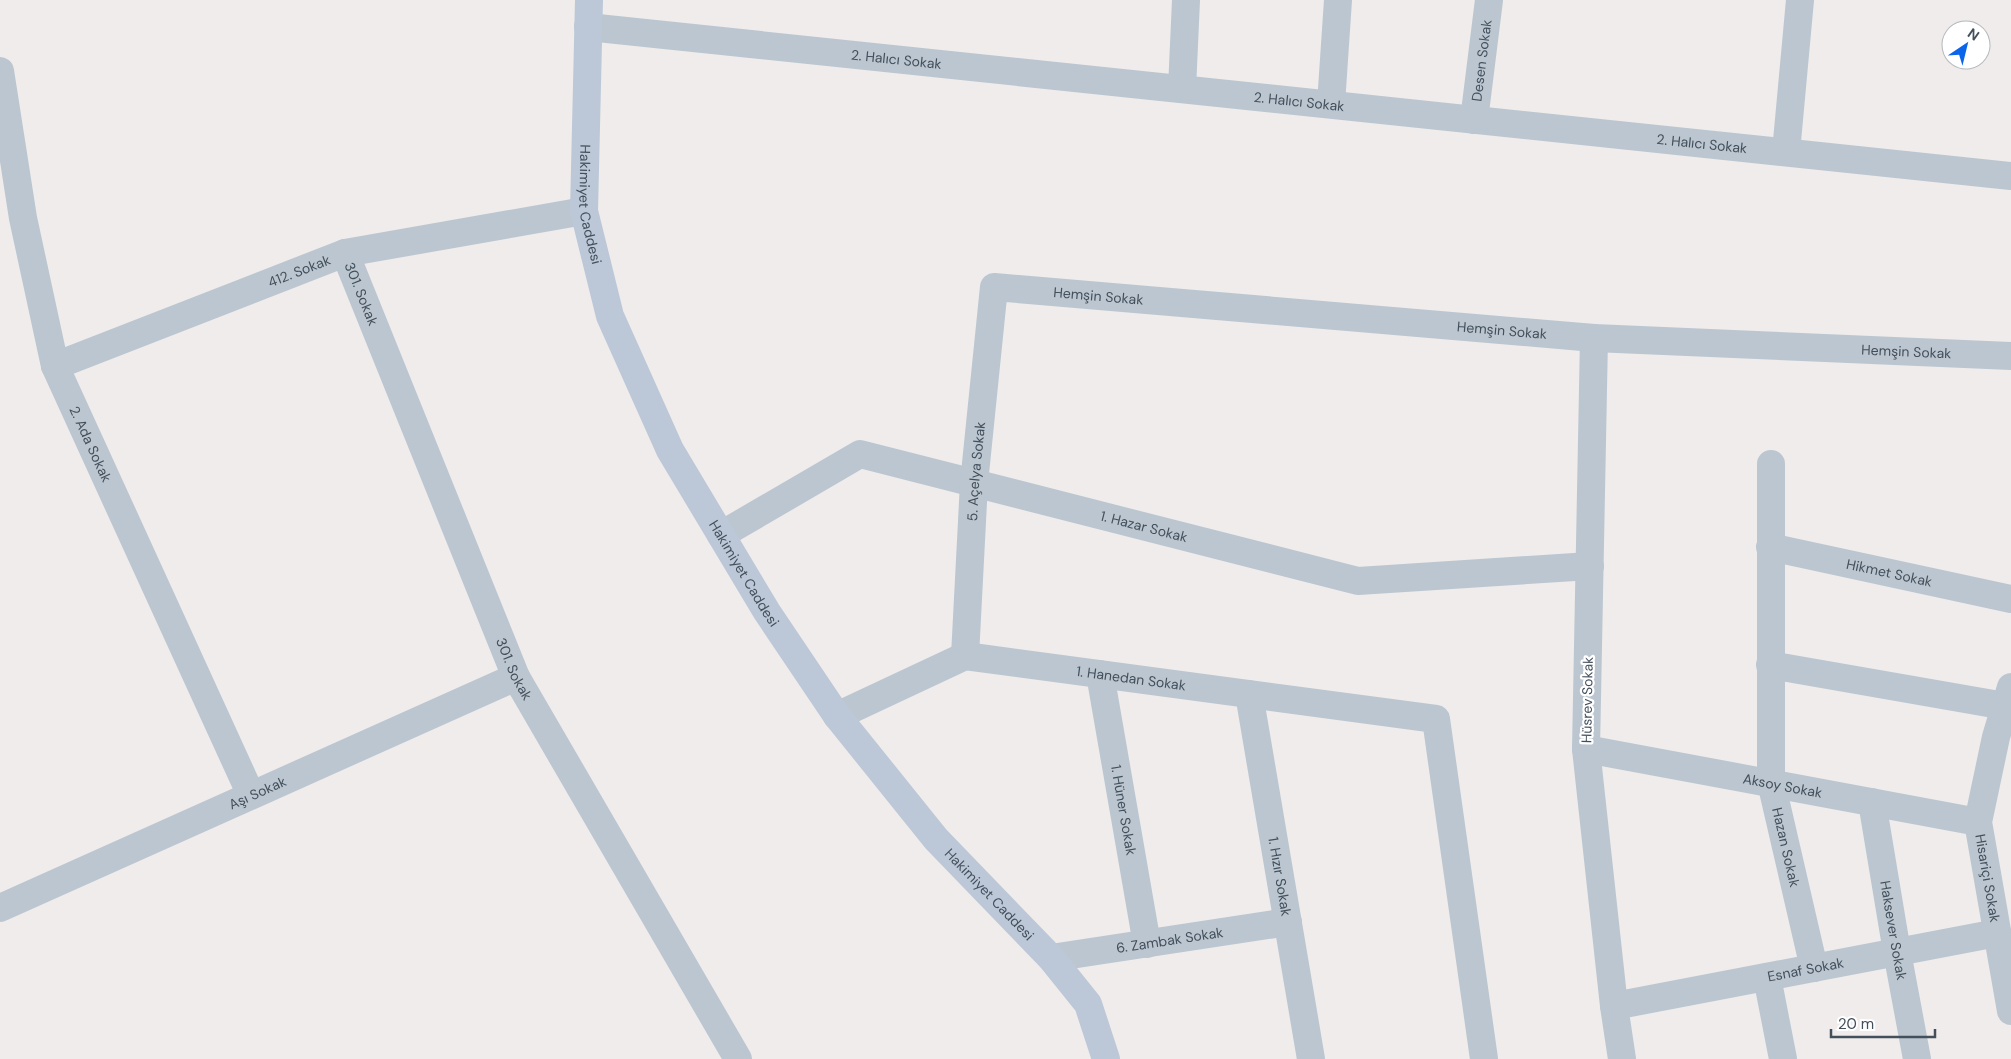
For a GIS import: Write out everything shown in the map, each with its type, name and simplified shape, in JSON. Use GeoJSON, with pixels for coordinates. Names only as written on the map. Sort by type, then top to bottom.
{"type":"FeatureCollection","features":[{"type":"Feature","properties":{"kind":"main road","name":"Hakimiyet Caddesi"},"geometry":{"type":"LineString","coordinates":[[589,0],[584,211],[610,316],[670,450],[766,612],[837,716],[936,839],[1050,958],[1088,1004],[1106,1059]]}},
{"type":"Feature","properties":{"kind":"street"},"geometry":{"type":"LineString","coordinates":[[1182,89],[1186,0]]}},
{"type":"Feature","properties":{"kind":"street"},"geometry":{"type":"LineString","coordinates":[[1331,104],[1338,0]]}},
{"type":"Feature","properties":{"kind":"street","name":"Desen Sokak"},"geometry":{"type":"LineString","coordinates":[[1474,120],[1489,0]]}},
{"type":"Feature","properties":{"kind":"street"},"geometry":{"type":"LineString","coordinates":[[1786,152],[1800,0]]}},
{"type":"Feature","properties":{"kind":"street","name":"2. Halıcı Sokak"},"geometry":{"type":"LineString","coordinates":[[588,27],[2011,176]]}},
{"type":"Feature","properties":{"kind":"street","name":"2. Ada Sokak"},"geometry":{"type":"LineString","coordinates":[[0,71],[11,221],[56,366],[251,795]]}},
{"type":"Feature","properties":{"kind":"street","name":"412. Sokak"},"geometry":{"type":"LineString","coordinates":[[56,366],[345,253],[584,211]]}},
{"type":"Feature","properties":{"kind":"street","name":"301. Sokak"},"geometry":{"type":"LineString","coordinates":[[345,253],[516,677],[738,1059]]}},
{"type":"Feature","properties":{"kind":"street","name":"Hemşin Sokak"},"geometry":{"type":"LineString","coordinates":[[994,287],[1594,338],[2011,356]]}},
{"type":"Feature","properties":{"kind":"street","name":"5. Açelya Sokak"},"geometry":{"type":"LineString","coordinates":[[965,656],[974,483],[994,287]]}},
{"type":"Feature","properties":{"kind":"street","name":"Hüsrev Sokak"},"geometry":{"type":"LineString","coordinates":[[1594,338],[1586,749],[1614,1006],[1622,1059]]}},
{"type":"Feature","properties":{"kind":"street","name":"1. Hazar Sokak"},"geometry":{"type":"LineString","coordinates":[[721,535],[860,454],[1358,581],[1590,566]]}},
{"type":"Feature","properties":{"kind":"street","name":"Hazan Sokak"},"geometry":{"type":"LineString","coordinates":[[1771,464],[1770,782],[1814,968]]}},
{"type":"Feature","properties":{"kind":"street","name":"Hikmet Sokak"},"geometry":{"type":"LineString","coordinates":[[1770,547],[2011,599]]}},
{"type":"Feature","properties":{"kind":"street"},"geometry":{"type":"LineString","coordinates":[[837,716],[965,656]]}},
{"type":"Feature","properties":{"kind":"street","name":"1. Hanedan Sokak"},"geometry":{"type":"LineString","coordinates":[[965,656],[1436,719],[1484,1059]]}},
{"type":"Feature","properties":{"kind":"street"},"geometry":{"type":"LineString","coordinates":[[1770,665],[2008,696]]}},
{"type":"Feature","properties":{"kind":"street","name":"1. Hüner Sokak"},"geometry":{"type":"LineString","coordinates":[[1100,674],[1146,944]]}},
{"type":"Feature","properties":{"kind":"street","name":"Aşı Sokak"},"geometry":{"type":"LineString","coordinates":[[0,908],[516,677]]}},
{"type":"Feature","properties":{"kind":"street","name":"1. Hızır Sokak"},"geometry":{"type":"LineString","coordinates":[[1249,694],[1311,1059]]}},
{"type":"Feature","properties":{"kind":"street","name":"Hisariçi Sokak"},"geometry":{"type":"LineString","coordinates":[[2008,696],[2003,736],[1978,822],[2000,918],[2011,1011]]}},
{"type":"Feature","properties":{"kind":"street","name":"Aksoy Sokak"},"geometry":{"type":"LineString","coordinates":[[1586,749],[1978,822]]}},
{"type":"Feature","properties":{"kind":"street","name":"Haksever Sokak"},"geometry":{"type":"LineString","coordinates":[[1872,802],[1896,952],[1917,1059]]}},
{"type":"Feature","properties":{"kind":"street","name":"Esnaf Sokak"},"geometry":{"type":"LineString","coordinates":[[1614,1006],[1896,952],[2000,918]]}},
{"type":"Feature","properties":{"kind":"street","name":"6. Zambak Sokak"},"geometry":{"type":"LineString","coordinates":[[1050,958],[1288,922]]}},
{"type":"Feature","properties":{"kind":"street"},"geometry":{"type":"LineString","coordinates":[[1767,977],[1783,1059]]}}]}
